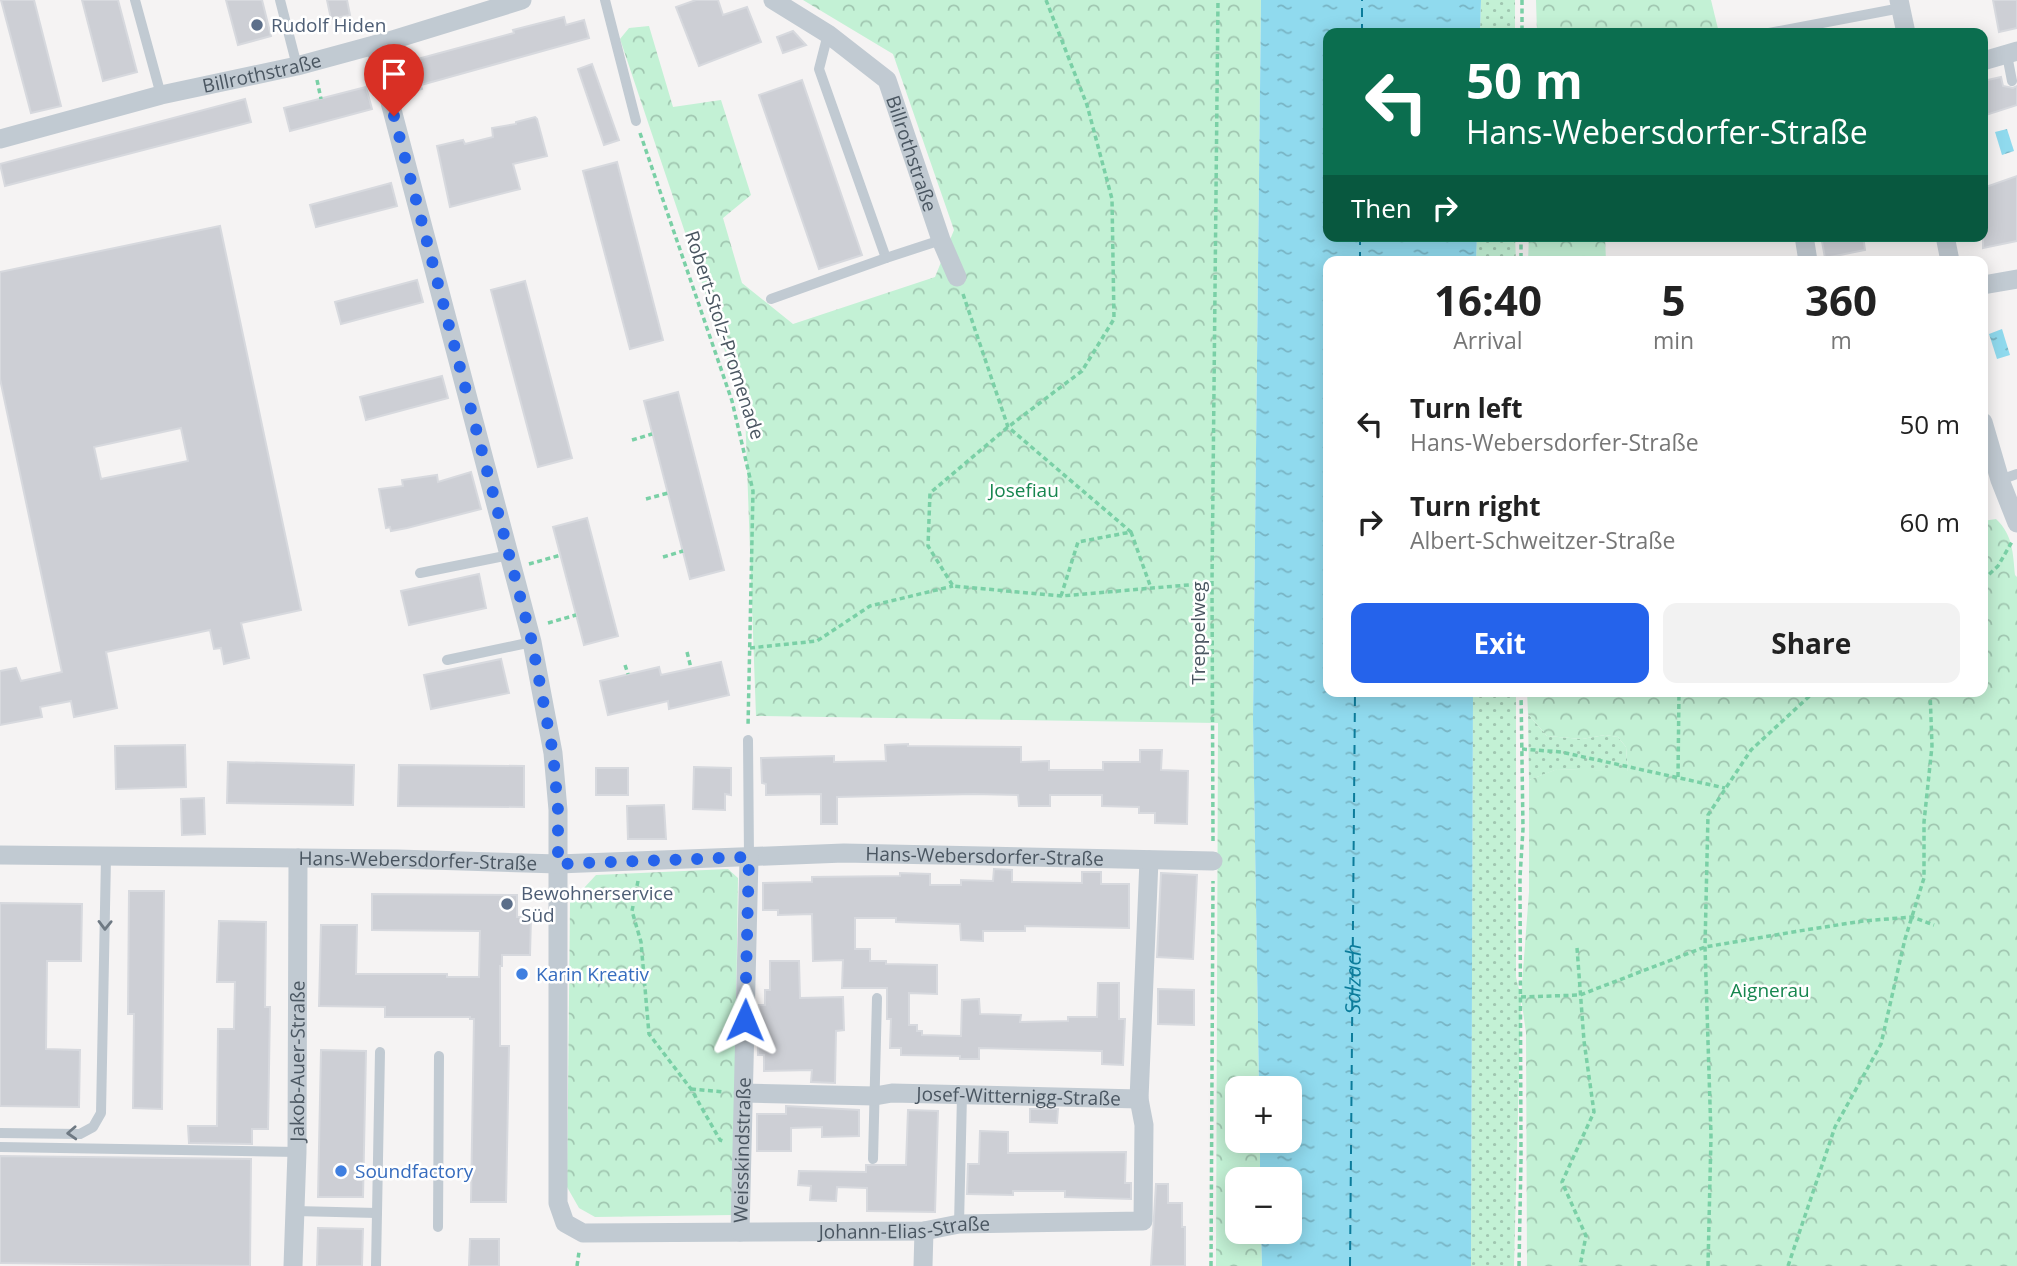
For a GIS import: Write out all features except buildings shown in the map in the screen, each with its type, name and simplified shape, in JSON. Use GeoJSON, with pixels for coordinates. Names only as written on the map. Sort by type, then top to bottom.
{"type":"FeatureCollection","features":[{"type":"Feature","properties":{"kind":"street","name":"Billrothstraße"},"geometry":{"type":"LineString","coordinates":[[0,139],[161,95],[297,66],[522,0]]}},
{"type":"Feature","properties":{"kind":"street","name":"Billrothstraße"},"geometry":{"type":"LineString","coordinates":[[773,0],[828,34],[887,80],[941,240],[957,277]]}},
{"type":"Feature","properties":{"kind":"street"},"geometry":{"type":"LineString","coordinates":[[1900,4],[1905,28]]}},
{"type":"Feature","properties":{"kind":"street"},"geometry":{"type":"LineString","coordinates":[[375,45],[530,636],[553,753],[558,810],[558,864]]}},
{"type":"Feature","properties":{"kind":"street"},"geometry":{"type":"LineString","coordinates":[[1988,60],[2012,53]]}},
{"type":"Feature","properties":{"kind":"street"},"geometry":{"type":"LineString","coordinates":[[1988,284],[2017,279]]}},
{"type":"Feature","properties":{"kind":"street"},"geometry":{"type":"LineString","coordinates":[[1988,433],[2009,477],[2017,523]]}},
{"type":"Feature","properties":{"kind":"street","name":"Hans-Webersdorfer-Straße"},"geometry":{"type":"LineString","coordinates":[[0,855],[558,864],[844,853],[1213,861]]}},
{"type":"Feature","properties":{"kind":"street","name":"Weisskindstraße"},"geometry":{"type":"LineString","coordinates":[[740,1232],[749,857]]}},
{"type":"Feature","properties":{"kind":"street","name":"Jakob-Auer-Straße"},"geometry":{"type":"LineString","coordinates":[[293,1266],[297,1152],[298,858]]}},
{"type":"Feature","properties":{"kind":"street","name":"Josef-Witternigg-Straße"},"geometry":{"type":"LineString","coordinates":[[743,1093],[875,1096],[892,1093],[1139,1099],[1149,860]]}},
{"type":"Feature","properties":{"kind":"street","name":"Johann-Elias-Straße"},"geometry":{"type":"LineString","coordinates":[[558,864],[558,1203],[565,1223],[583,1233],[924,1231],[959,1224],[1143,1221],[1144,1125],[1139,1099]]}},
{"type":"Feature","properties":{"kind":"street"},"geometry":{"type":"LineString","coordinates":[[923,1266],[924,1231]]}},
{"type":"Feature","properties":{"kind":"lane"},"geometry":{"type":"LineString","coordinates":[[135,0],[161,95]]}},
{"type":"Feature","properties":{"kind":"lane"},"geometry":{"type":"LineString","coordinates":[[280,0],[297,66]]}},
{"type":"Feature","properties":{"kind":"lane"},"geometry":{"type":"LineString","coordinates":[[605,0],[636,121]]}},
{"type":"Feature","properties":{"kind":"lane"},"geometry":{"type":"LineString","coordinates":[[1792,28],[1900,4]]}},
{"type":"Feature","properties":{"kind":"lane"},"geometry":{"type":"LineString","coordinates":[[828,34],[819,69],[886,258]]}},
{"type":"Feature","properties":{"kind":"lane"},"geometry":{"type":"LineString","coordinates":[[2012,53],[2012,81]]}},
{"type":"Feature","properties":{"kind":"lane"},"geometry":{"type":"LineString","coordinates":[[771,299],[941,240]]}},
{"type":"Feature","properties":{"kind":"lane"},"geometry":{"type":"LineString","coordinates":[[420,573],[511,562]]}},
{"type":"Feature","properties":{"kind":"lane"},"geometry":{"type":"LineString","coordinates":[[447,660],[530,636]]}},
{"type":"Feature","properties":{"kind":"lane"},"geometry":{"type":"LineString","coordinates":[[748,740],[749,857]]}},
{"type":"Feature","properties":{"kind":"lane"},"geometry":{"type":"LineString","coordinates":[[0,1133],[80,1134],[93,1127],[101,1113],[106,857]]}},
{"type":"Feature","properties":{"kind":"lane"},"geometry":{"type":"LineString","coordinates":[[873,1159],[877,999]]}},
{"type":"Feature","properties":{"kind":"lane"},"geometry":{"type":"LineString","coordinates":[[376,1266],[380,1052]]}},
{"type":"Feature","properties":{"kind":"lane"},"geometry":{"type":"LineString","coordinates":[[438,1227],[439,1056]]}},
{"type":"Feature","properties":{"kind":"lane"},"geometry":{"type":"LineString","coordinates":[[959,1224],[962,1095]]}},
{"type":"Feature","properties":{"kind":"lane"},"geometry":{"type":"LineString","coordinates":[[0,1147],[297,1152]]}},
{"type":"Feature","properties":{"kind":"lane"},"geometry":{"type":"LineString","coordinates":[[295,1212],[377,1213]]}},
{"type":"Feature","properties":{"kind":"path"},"geometry":{"type":"LineString","coordinates":[[953,586],[928,546],[930,493],[1008,427],[1082,371],[1114,319],[1112,199],[1087,105],[1046,0]]}},
{"type":"Feature","properties":{"kind":"path","name":"Treppelweg"},"geometry":{"type":"LineString","coordinates":[[1211,1266],[1212,583],[1218,0]]}},
{"type":"Feature","properties":{"kind":"path"},"geometry":{"type":"LineString","coordinates":[[1522,0],[1522,28]]}},
{"type":"Feature","properties":{"kind":"path","name":"Robert-Stolz-Promenade"},"geometry":{"type":"LineString","coordinates":[[636,121],[732,401],[753,491],[748,740]]}},
{"type":"Feature","properties":{"kind":"path"},"geometry":{"type":"LineString","coordinates":[[957,277],[1008,427],[1131,532],[1152,588]]}},
{"type":"Feature","properties":{"kind":"path"},"geometry":{"type":"LineString","coordinates":[[632,440],[652,434]]}},
{"type":"Feature","properties":{"kind":"path"},"geometry":{"type":"LineString","coordinates":[[646,499],[668,493]]}},
{"type":"Feature","properties":{"kind":"path"},"geometry":{"type":"LineString","coordinates":[[1061,596],[1078,542],[1131,532]]}},
{"type":"Feature","properties":{"kind":"path"},"geometry":{"type":"LineString","coordinates":[[1988,575],[1998,566],[2017,533]]}},
{"type":"Feature","properties":{"kind":"path"},"geometry":{"type":"LineString","coordinates":[[663,557],[683,551]]}},
{"type":"Feature","properties":{"kind":"path"},"geometry":{"type":"LineString","coordinates":[[511,562],[561,555]]}},
{"type":"Feature","properties":{"kind":"path"},"geometry":{"type":"LineString","coordinates":[[750,648],[817,641],[870,606],[953,586],[1061,596],[1212,583]]}},
{"type":"Feature","properties":{"kind":"path"},"geometry":{"type":"LineString","coordinates":[[530,636],[576,615]]}},
{"type":"Feature","properties":{"kind":"path"},"geometry":{"type":"LineString","coordinates":[[687,652],[691,668]]}},
{"type":"Feature","properties":{"kind":"path"},"geometry":{"type":"LineString","coordinates":[[625,665],[628,674]]}},
{"type":"Feature","properties":{"kind":"path"},"geometry":{"type":"LineString","coordinates":[[1519,1266],[1521,697]]}},
{"type":"Feature","properties":{"kind":"path"},"geometry":{"type":"LineString","coordinates":[[1678,777],[1679,697]]}},
{"type":"Feature","properties":{"kind":"path"},"geometry":{"type":"LineString","coordinates":[[1708,1266],[1711,1136],[1705,947],[1708,814],[1751,750],[1808,697]]}},
{"type":"Feature","properties":{"kind":"path"},"geometry":{"type":"LineString","coordinates":[[1788,1266],[1835,1127],[1881,1044],[1924,878],[1924,822],[1932,746],[1930,697]]}},
{"type":"Feature","properties":{"kind":"path"},"geometry":{"type":"LineString","coordinates":[[1522,749],[1561,751],[1726,788]]}},
{"type":"Feature","properties":{"kind":"path"},"geometry":{"type":"LineString","coordinates":[[639,862],[632,911],[641,942],[649,1034],[691,1089],[720,1140],[742,1149]]}},
{"type":"Feature","properties":{"kind":"path"},"geometry":{"type":"LineString","coordinates":[[1521,997],[1580,995],[1705,947],[1863,921],[1912,917],[1934,925]]}},
{"type":"Feature","properties":{"kind":"path"},"geometry":{"type":"LineString","coordinates":[[1577,947],[1584,1041],[1594,1112],[1562,1182],[1586,1236],[1580,1266]]}},
{"type":"Feature","properties":{"kind":"path"},"geometry":{"type":"LineString","coordinates":[[691,1089],[743,1093]]}},
{"type":"Feature","properties":{"kind":"green space","name":"Josefiau"},"geometry":{"type":"Polygon","coordinates":[[[803,0],[1261,0],[1253,720],[1259,1076],[1225,1076],[1225,1153],[1260,1153],[1260,1167],[1225,1167],[1225,1244],[1261,1244],[1262,1266],[1216,1266],[1218,723],[756,716],[745,411],[620,39],[629,28],[649,26],[673,107],[721,100],[751,195],[723,218],[742,283],[793,324],[935,277],[954,230],[893,54],[803,0]]]}},
{"type":"Feature","properties":{"kind":"green space"},"geometry":{"type":"Polygon","coordinates":[[[1481,0],[1515,0],[1515,28],[1480,28],[1481,0]]]}},
{"type":"Feature","properties":{"kind":"green space"},"geometry":{"type":"Polygon","coordinates":[[[1536,0],[1711,0],[1718,28],[1537,28],[1536,0]]]}},
{"type":"Feature","properties":{"kind":"green space"},"geometry":{"type":"Polygon","coordinates":[[[1477,242],[1515,242],[1516,256],[1476,256],[1477,242]]]}},
{"type":"Feature","properties":{"kind":"green space"},"geometry":{"type":"Polygon","coordinates":[[[1529,242],[1605,242],[1606,256],[1528,256],[1529,242]]]}},
{"type":"Feature","properties":{"kind":"green space","name":"Aignerau"},"geometry":{"type":"Polygon","coordinates":[[[1996,519],[2006,531],[2017,577],[2017,1266],[1527,1266],[1526,1033],[1521,997],[1529,892],[1529,780],[1557,769],[1628,771],[1626,747],[1618,737],[1605,735],[1582,739],[1547,736],[1528,714],[1527,697],[1988,697],[1988,520],[1996,519]]]}},
{"type":"Feature","properties":{"kind":"green space"},"geometry":{"type":"Polygon","coordinates":[[[1473,697],[1516,697],[1516,977],[1521,997],[1514,1266],[1471,1266],[1473,697]]]}},
{"type":"Feature","properties":{"kind":"green space"},"geometry":{"type":"Polygon","coordinates":[[[1528,714],[1547,736],[1582,739],[1605,735],[1618,737],[1626,747],[1628,772],[1558,769],[1529,780],[1528,714]]]}},
{"type":"Feature","properties":{"kind":"green space"},"geometry":{"type":"Polygon","coordinates":[[[728,869],[738,878],[733,1215],[595,1217],[579,1208],[567,1187],[570,903],[596,875],[728,869]]]}},
{"type":"Feature","properties":{"kind":"water","name":"Salzach"},"geometry":{"type":"Polygon","coordinates":[[[1261,0],[1481,0],[1480,28],[1323,28],[1323,242],[1477,242],[1476,256],[1323,256],[1323,697],[1473,697],[1471,1266],[1262,1266],[1261,1244],[1302,1244],[1302,1167],[1260,1167],[1260,1153],[1302,1153],[1302,1076],[1259,1076],[1253,720],[1261,0]]]}},
{"type":"Feature","properties":{"kind":"water"},"geometry":{"type":"Polygon","coordinates":[[[2007,129],[2014,151],[2002,155],[1995,132],[2007,129]]]}},
{"type":"Feature","properties":{"kind":"water"},"geometry":{"type":"Polygon","coordinates":[[[2002,329],[2010,355],[1997,359],[1989,334],[2002,329]]]}},
{"type":"Feature","properties":{"kind":"ferry route"},"geometry":{"type":"LineString","coordinates":[[1362,0],[1362,28]]}},
{"type":"Feature","properties":{"kind":"ferry route"},"geometry":{"type":"LineString","coordinates":[[1360,242],[1360,256]]}},
{"type":"Feature","properties":{"kind":"ferry route"},"geometry":{"type":"LineString","coordinates":[[1350,1266],[1355,697]]}},
{"type":"Feature","properties":{"kind":"place","name":"Rudolf Hiden"},"geometry":{"type":"Point","coordinates":[257,25]}},
{"type":"Feature","properties":{"kind":"place","name":"Bewohnerservice Süd"},"geometry":{"type":"Point","coordinates":[507,904]}},
{"type":"Feature","properties":{"kind":"place","name":"Karin Kreativ"},"geometry":{"type":"Point","coordinates":[522,974]}},
{"type":"Feature","properties":{"kind":"place","name":"Soundfactory"},"geometry":{"type":"Point","coordinates":[341,1171]}},
{"type":"Feature","properties":{"kind":"route"},"geometry":{"type":"LineString","coordinates":[[394,116],[510,555],[541,683],[553,753],[558,810],[558,864],[749,857],[745,1020]]}}]}
